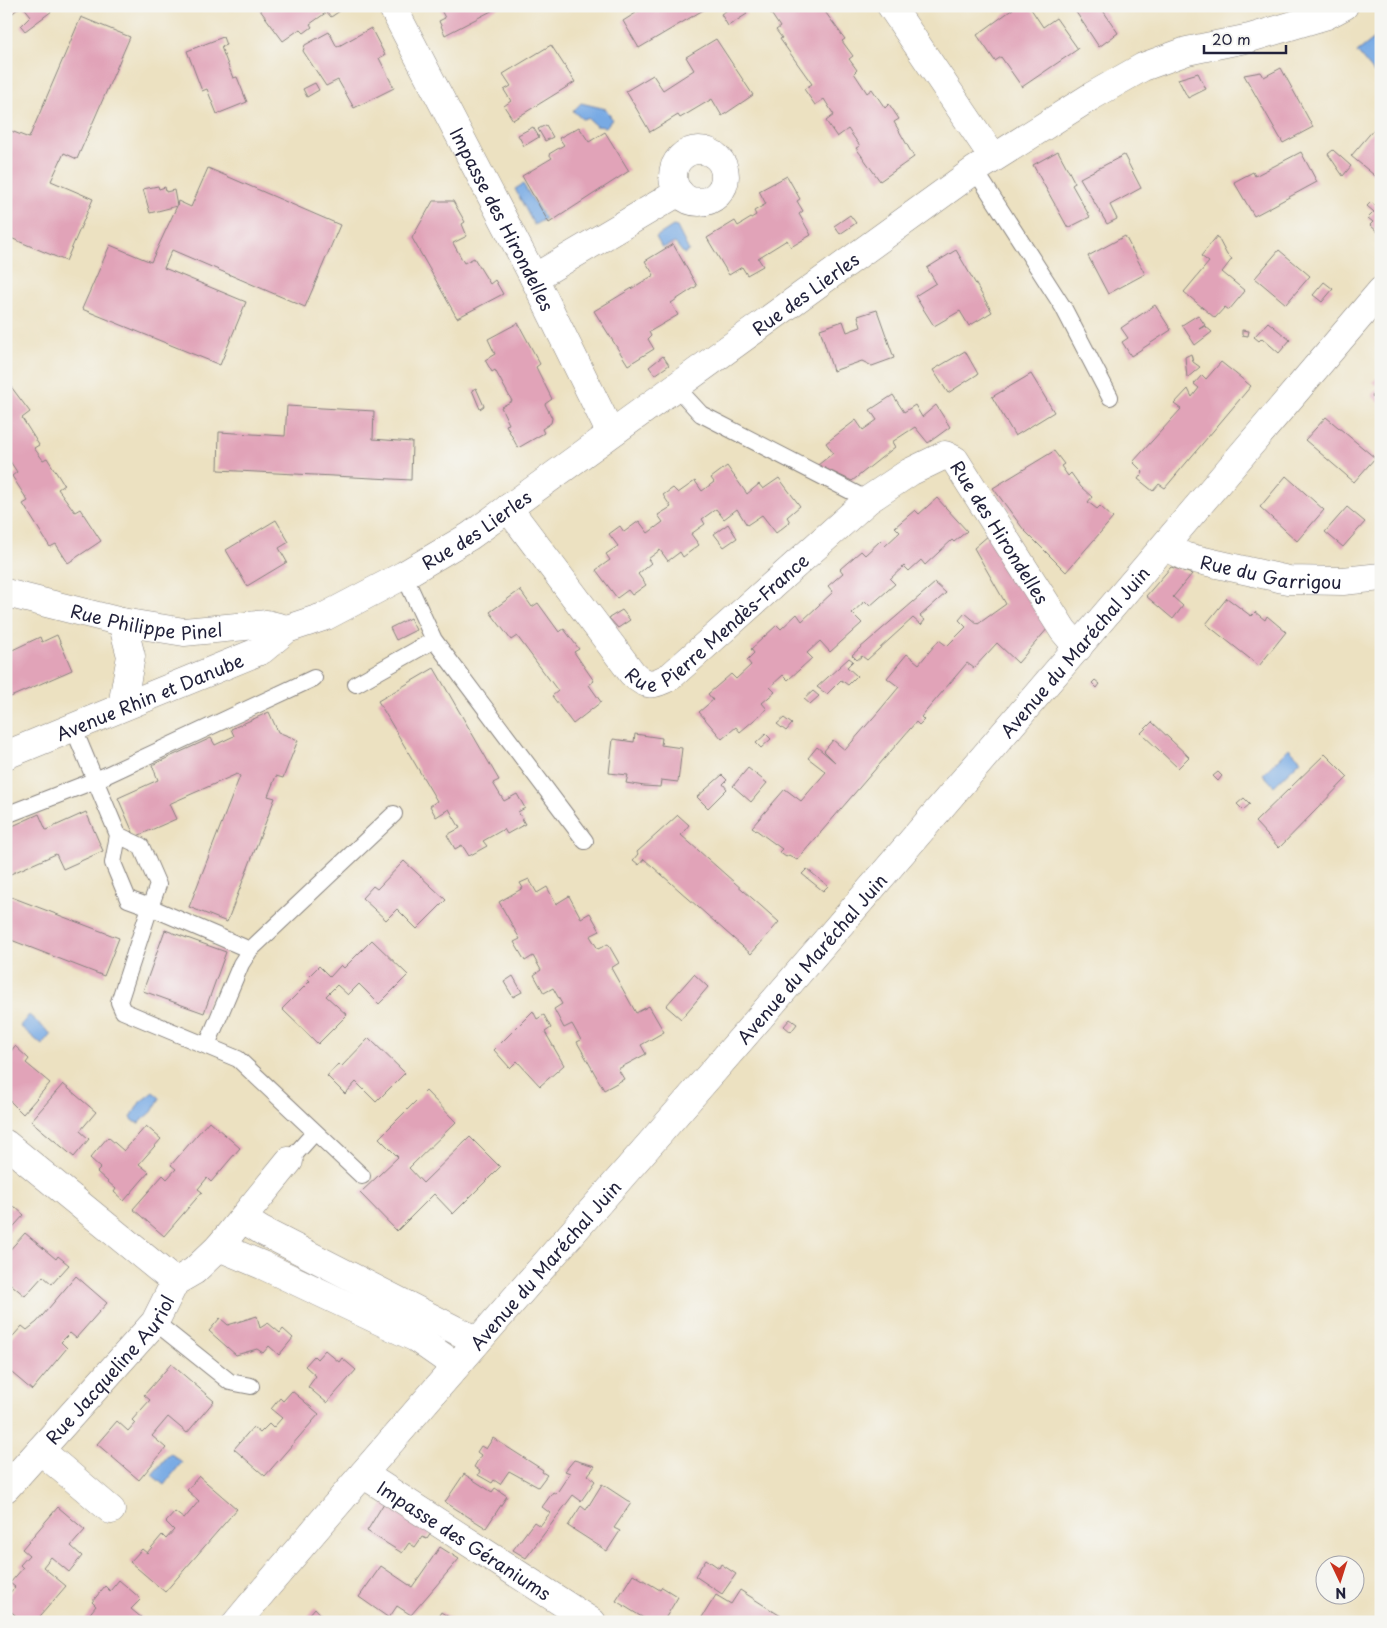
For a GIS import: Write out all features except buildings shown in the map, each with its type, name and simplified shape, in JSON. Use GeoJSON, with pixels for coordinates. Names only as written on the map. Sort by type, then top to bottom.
{"type":"FeatureCollection","features":[{"type":"Feature","properties":{"kind":"street","name":"Impasse des Hirondelles"},"geometry":{"type":"LineString","coordinates":[[392,6],[534,278],[610,432]]}},
{"type":"Feature","properties":{"kind":"street"},"geometry":{"type":"LineString","coordinates":[[891,6],[984,163]]}},
{"type":"Feature","properties":{"kind":"street","name":"Rue des Lierles"},"geometry":{"type":"LineString","coordinates":[[287,629],[326,616],[404,575],[470,536],[610,432],[676,387],[984,163],[1142,67],[1187,51],[1250,38],[1327,15],[1344,6]]}},
{"type":"Feature","properties":{"kind":"street"},"geometry":{"type":"LineString","coordinates":[[534,278],[679,192]]}},
{"type":"Feature","properties":{"kind":"street","name":"Avenue du Maréchal Juin"},"geometry":{"type":"LineString","coordinates":[[237,1622],[477,1341],[1165,547],[1381,291]]}},
{"type":"Feature","properties":{"kind":"street","name":"Rue des Hirondelles"},"geometry":{"type":"LineString","coordinates":[[868,500],[928,462],[945,455],[955,460],[1062,630],[1078,648]]}},
{"type":"Feature","properties":{"kind":"street","name":"Rue Pierre Mendès-France"},"geometry":{"type":"LineString","coordinates":[[508,508],[632,673],[642,683],[651,684],[671,676],[868,500]]}},
{"type":"Feature","properties":{"kind":"street","name":"Rue du Garrigou"},"geometry":{"type":"LineString","coordinates":[[1165,547],[1186,557],[1288,580],[1342,581],[1381,577]]}},
{"type":"Feature","properties":{"kind":"street","name":"Rue Philippe Pinel"},"geometry":{"type":"LineString","coordinates":[[6,593],[122,622],[184,632],[267,624],[287,629]]}},
{"type":"Feature","properties":{"kind":"street"},"geometry":{"type":"LineString","coordinates":[[122,622],[130,656],[122,706]]}},
{"type":"Feature","properties":{"kind":"street","name":"Avenue Rhin et Danube"},"geometry":{"type":"LineString","coordinates":[[6,755],[262,650],[287,629]]}},
{"type":"Feature","properties":{"kind":"street"},"geometry":{"type":"LineString","coordinates":[[6,1144],[175,1282]]}},
{"type":"Feature","properties":{"kind":"street","name":"Rue Jacqueline Auriol"},"geometry":{"type":"LineString","coordinates":[[6,1488],[155,1322],[175,1282],[194,1271],[219,1247],[288,1161]]}},
{"type":"Feature","properties":{"kind":"street"},"geometry":{"type":"LineString","coordinates":[[243,1219],[262,1231],[477,1341]]}},
{"type":"Feature","properties":{"kind":"street"},"geometry":{"type":"LineString","coordinates":[[219,1247],[262,1264],[416,1338],[456,1366]]}},
{"type":"Feature","properties":{"kind":"street","name":"Rue Jacqueline Auriol"},"geometry":{"type":"LineString","coordinates":[[40,1450],[111,1510]]}},
{"type":"Feature","properties":{"kind":"street","name":"Impasse des Géraniums"},"geometry":{"type":"LineString","coordinates":[[363,1474],[592,1622]]}},
{"type":"Feature","properties":{"kind":"lane"},"geometry":{"type":"LineString","coordinates":[[984,163],[1110,397]]}},
{"type":"Feature","properties":{"kind":"lane"},"geometry":{"type":"LineString","coordinates":[[676,387],[701,414],[868,500]]}},
{"type":"Feature","properties":{"kind":"lane"},"geometry":{"type":"LineString","coordinates":[[404,575],[434,640],[585,842]]}},
{"type":"Feature","properties":{"kind":"lane"},"geometry":{"type":"LineString","coordinates":[[356,684],[434,640]]}},
{"type":"Feature","properties":{"kind":"lane"},"geometry":{"type":"LineString","coordinates":[[6,815],[96,780],[314,678]]}},
{"type":"Feature","properties":{"kind":"lane"},"geometry":{"type":"LineString","coordinates":[[74,726],[118,835],[113,863],[128,899],[250,950]]}},
{"type":"Feature","properties":{"kind":"lane"},"geometry":{"type":"LineString","coordinates":[[207,1045],[241,964],[250,950],[394,814]]}},
{"type":"Feature","properties":{"kind":"lane"},"geometry":{"type":"LineString","coordinates":[[118,835],[142,846],[158,885],[127,971],[119,1002],[123,1011],[238,1059],[362,1176]]}},
{"type":"Feature","properties":{"kind":"lane"},"geometry":{"type":"LineString","coordinates":[[288,1161],[315,1132]]}},
{"type":"Feature","properties":{"kind":"lane"},"geometry":{"type":"LineString","coordinates":[[155,1322],[230,1382],[251,1386]]}},
{"type":"Feature","properties":{"kind":"water"},"geometry":{"type":"Polygon","coordinates":[[[1381,33],[1381,69],[1375,74],[1357,52],[1381,33]]]}},
{"type":"Feature","properties":{"kind":"water"},"geometry":{"type":"Polygon","coordinates":[[[581,103],[606,109],[612,119],[606,127],[596,126],[587,118],[582,119],[573,111],[581,103]]]}},
{"type":"Feature","properties":{"kind":"water"},"geometry":{"type":"Polygon","coordinates":[[[523,184],[545,219],[534,225],[515,189],[523,184]]]}},
{"type":"Feature","properties":{"kind":"water"},"geometry":{"type":"Polygon","coordinates":[[[673,226],[677,227],[689,251],[684,254],[675,243],[662,248],[656,237],[673,226]]]}},
{"type":"Feature","properties":{"kind":"water"},"geometry":{"type":"Polygon","coordinates":[[[1289,748],[1301,760],[1274,786],[1263,774],[1289,748]]]}},
{"type":"Feature","properties":{"kind":"water"},"geometry":{"type":"Polygon","coordinates":[[[29,1015],[51,1034],[42,1045],[20,1026],[29,1015]]]}},
{"type":"Feature","properties":{"kind":"water"},"geometry":{"type":"Polygon","coordinates":[[[153,1092],[160,1098],[152,1112],[139,1123],[134,1122],[131,1117],[140,1102],[153,1092]]]}},
{"type":"Feature","properties":{"kind":"water"},"geometry":{"type":"Polygon","coordinates":[[[170,1453],[182,1462],[164,1485],[152,1475],[170,1453]]]}}]}
